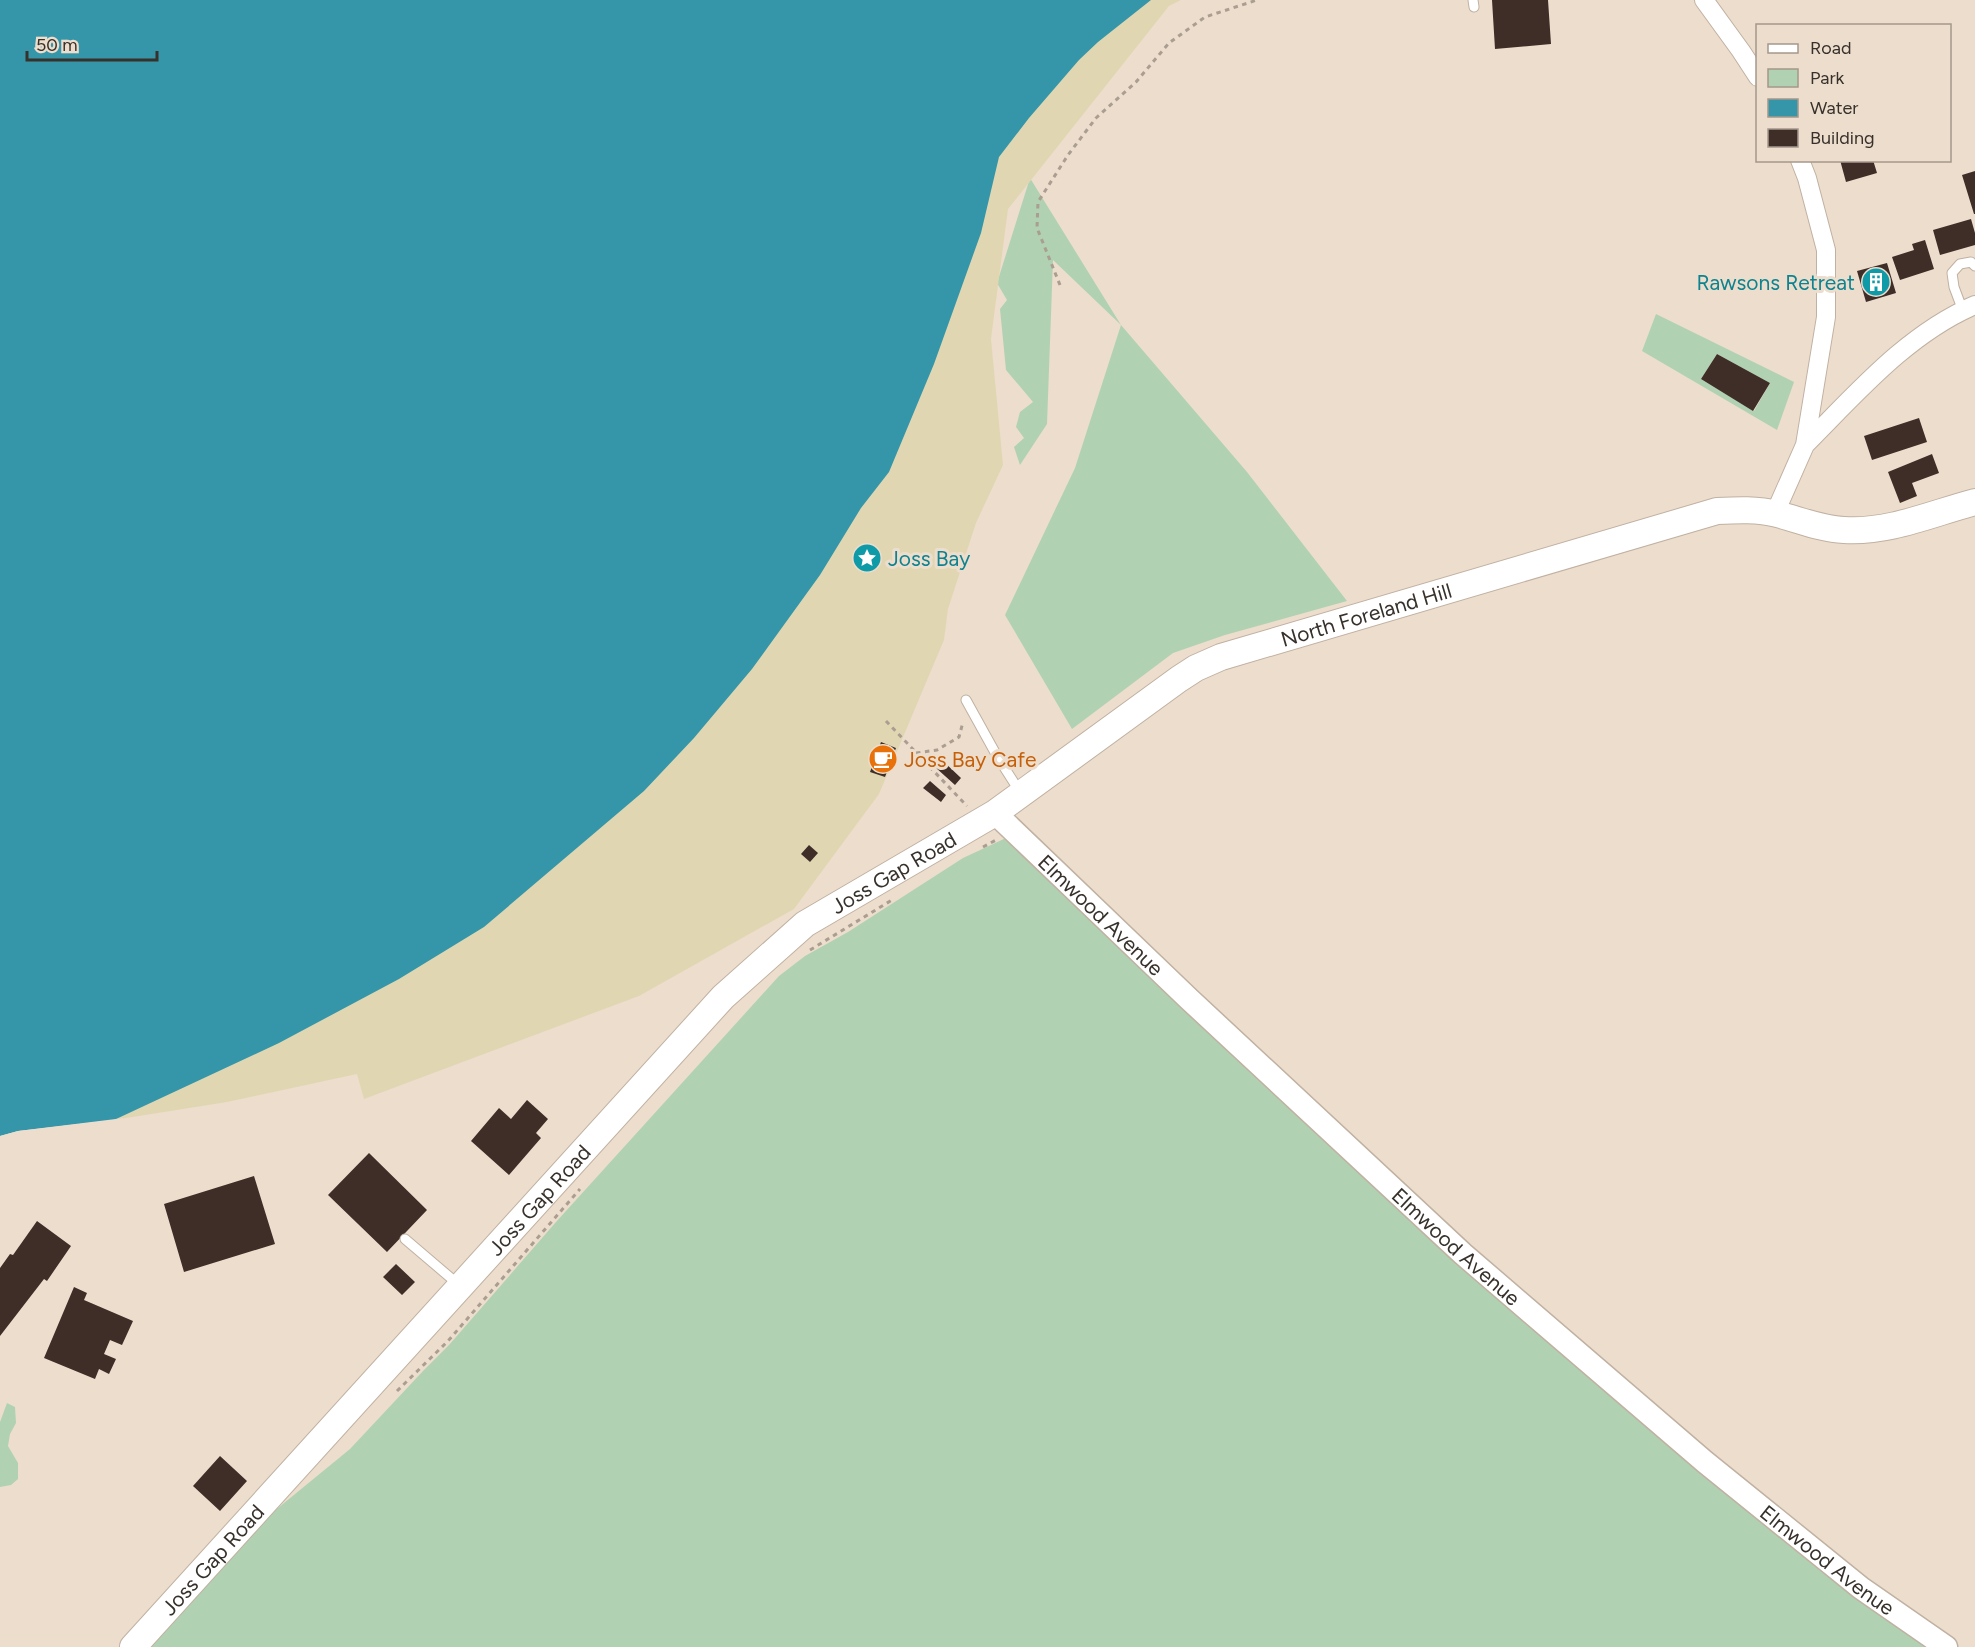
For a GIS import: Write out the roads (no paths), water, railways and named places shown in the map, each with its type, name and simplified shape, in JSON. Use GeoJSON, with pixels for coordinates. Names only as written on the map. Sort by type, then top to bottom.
{"type":"FeatureCollection","features":[{"type":"Feature","properties":{"kind":"main road","name":"North Foreland Hill"},"geometry":{"type":"LineString","coordinates":[[995,821],[1022,794],[1179,679],[1196,668],[1221,657],[1717,511],[1746,510],[1775,513],[1813,525],[1860,531],[1880,528],[1975,502]]}},
{"type":"Feature","properties":{"kind":"main road","name":"Joss Gap Road"},"geometry":{"type":"LineString","coordinates":[[133,1647],[723,997],[805,924],[995,821]]}},
{"type":"Feature","properties":{"kind":"street"},"geometry":{"type":"LineString","coordinates":[[1704,0],[1756,74]]}},
{"type":"Feature","properties":{"kind":"street"},"geometry":{"type":"LineString","coordinates":[[1775,513],[1804,445],[1826,317],[1826,250],[1801,162]]}},
{"type":"Feature","properties":{"kind":"street"},"geometry":{"type":"LineString","coordinates":[[1804,445],[1884,366],[1925,334],[1969,308]]}},
{"type":"Feature","properties":{"kind":"street","name":"Elmwood Avenue"},"geometry":{"type":"LineString","coordinates":[[995,821],[1463,1254],[1705,1462],[1861,1588],[1946,1647]]}},
{"type":"Feature","properties":{"kind":"lane"},"geometry":{"type":"LineString","coordinates":[[1969,308],[1954,287],[1952,273],[1960,264],[1971,262],[1975,266]]}},
{"type":"Feature","properties":{"kind":"lane"},"geometry":{"type":"LineString","coordinates":[[966,700],[997,756],[1022,794]]}},
{"type":"Feature","properties":{"kind":"lane"},"geometry":{"type":"LineString","coordinates":[[405,1239],[460,1287]]}},
{"type":"Feature","properties":{"kind":"water"},"geometry":{"type":"Polygon","coordinates":[[[0,0],[1151,0],[1079,60],[999,157],[981,233],[934,364],[889,472],[861,508],[820,575],[752,669],[694,738],[644,791],[484,927],[399,979],[279,1043],[114,1120],[18,1131],[0,1136],[0,0]]]}},
{"type":"Feature","properties":{"kind":"place","name":"Rawsons Retreat"},"geometry":{"type":"Point","coordinates":[1876,282]}},
{"type":"Feature","properties":{"kind":"place","name":"Joss Bay"},"geometry":{"type":"Point","coordinates":[867,558]}},
{"type":"Feature","properties":{"kind":"place","name":"Joss Bay Cafe"},"geometry":{"type":"Point","coordinates":[883,759]}}]}
